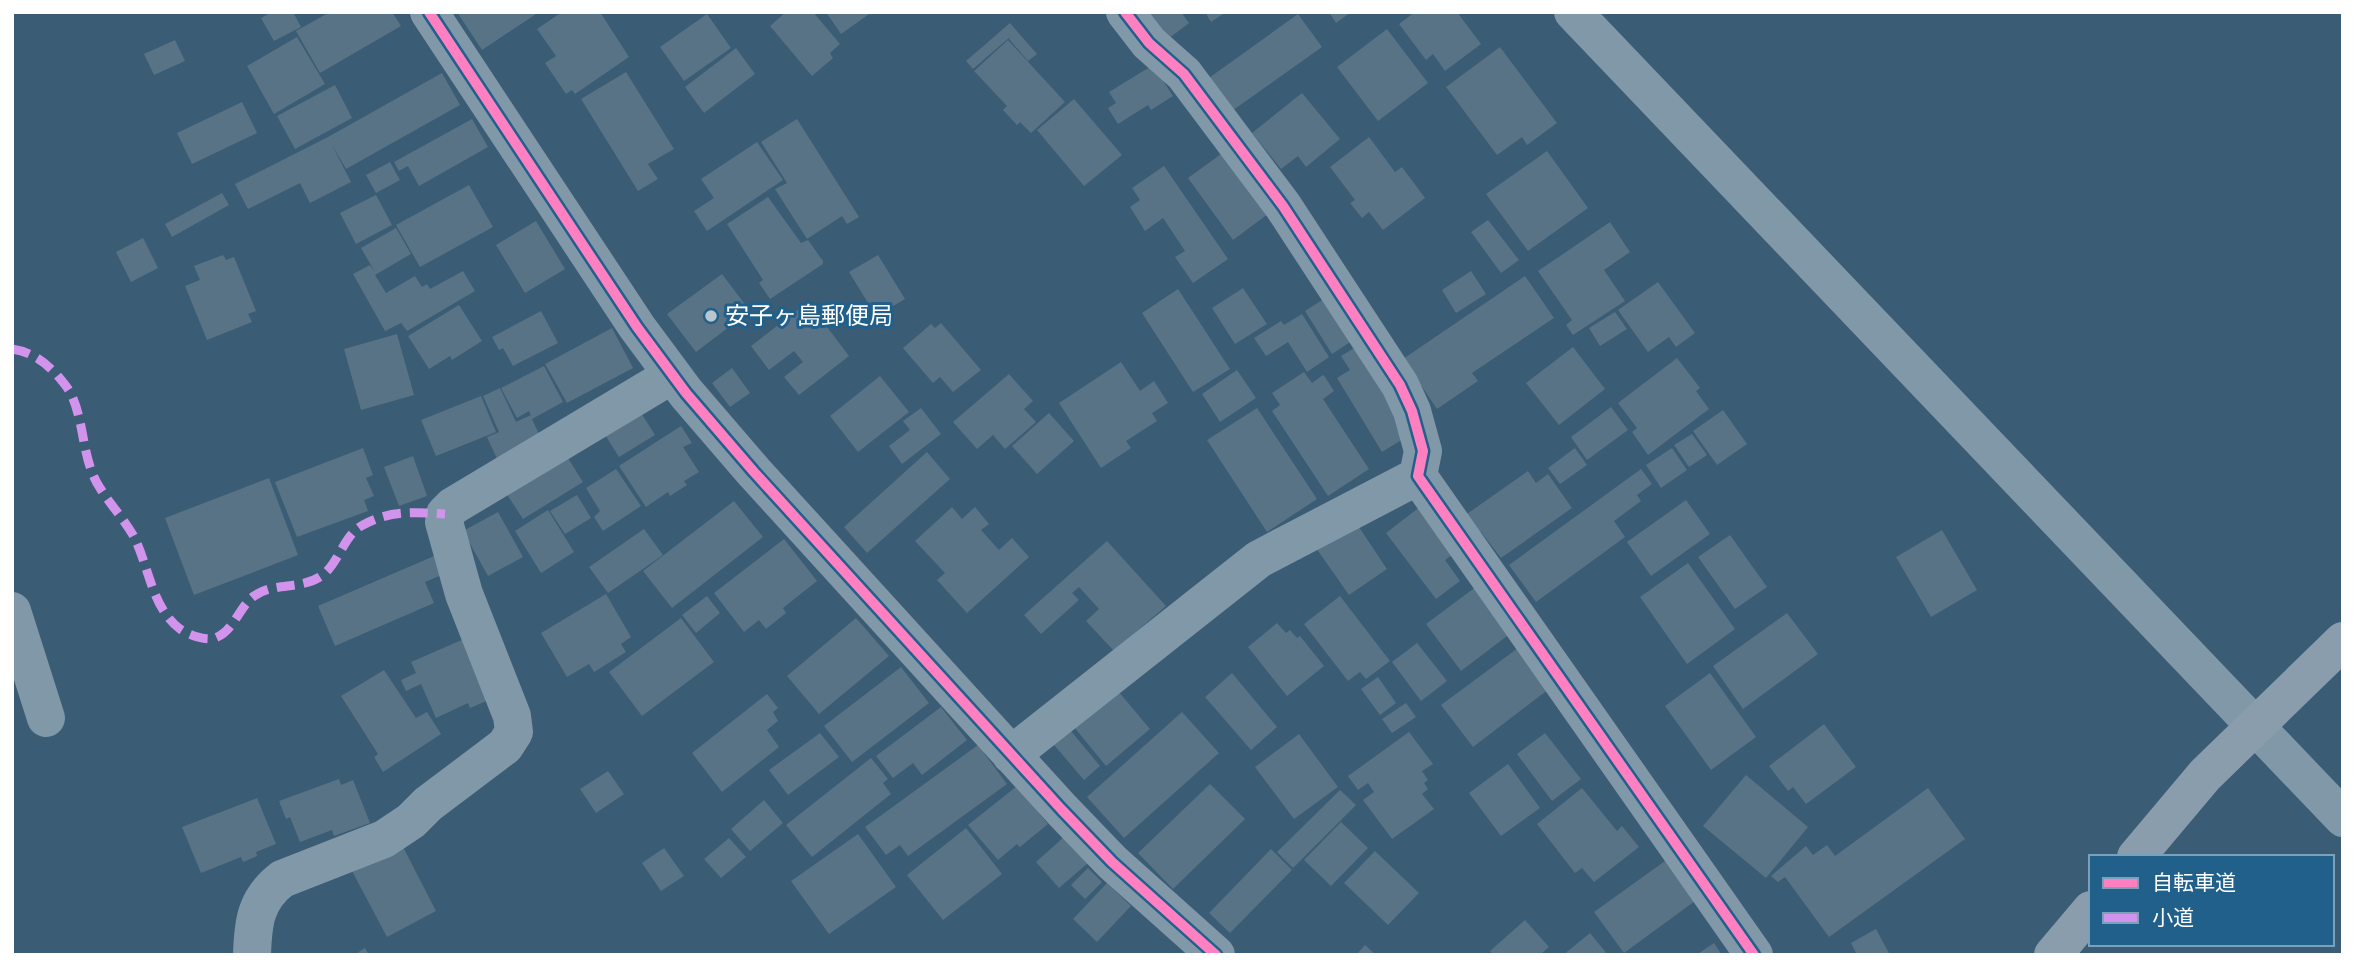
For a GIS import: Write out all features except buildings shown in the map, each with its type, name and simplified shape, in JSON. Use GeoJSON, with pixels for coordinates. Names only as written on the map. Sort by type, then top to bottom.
{"type":"FeatureCollection","features":[{"type":"Feature","properties":{"kind":"street"},"geometry":{"type":"LineString","coordinates":[[429,12],[637,327],[672,375],[754,472],[1011,755],[1112,862],[1216,955]]}},
{"type":"Feature","properties":{"kind":"street"},"geometry":{"type":"LineString","coordinates":[[1125,12],[1149,43],[1184,74],[1283,206],[1393,373],[1412,411],[1423,452],[1418,475],[1754,955]]}},
{"type":"Feature","properties":{"kind":"street"},"geometry":{"type":"LineString","coordinates":[[1573,12],[2343,818]]}},
{"type":"Feature","properties":{"kind":"street"},"geometry":{"type":"LineString","coordinates":[[252,955],[256,912],[282,879],[384,839],[411,821],[428,804],[505,746],[514,732],[512,716],[464,594],[444,522],[449,510],[672,375]]}},
{"type":"Feature","properties":{"kind":"street"},"geometry":{"type":"LineString","coordinates":[[1011,755],[1259,559],[1418,475]]}},
{"type":"Feature","properties":{"kind":"street"},"geometry":{"type":"LineString","coordinates":[[12,611],[46,718]]}},
{"type":"Feature","properties":{"kind":"street"},"geometry":{"type":"LineString","coordinates":[[2138,855],[2205,775],[2343,641]]}},
{"type":"Feature","properties":{"kind":"street"},"geometry":{"type":"LineString","coordinates":[[2053,955],[2089,912]]}},
{"type":"Feature","properties":{"kind":"marked path"},"geometry":{"type":"LineString","coordinates":[[12,349],[42,361],[69,391],[76,407],[94,477],[133,535],[163,609],[180,629],[192,635],[207,639],[222,635],[244,606],[262,591],[307,582],[324,574],[351,535],[373,520],[403,513],[445,514]]}},
{"type":"Feature","properties":{"kind":"cycle path"},"geometry":{"type":"LineString","coordinates":[[429,12],[637,327],[686,393],[754,472],[1062,810],[1112,862],[1216,955]]}},
{"type":"Feature","properties":{"kind":"cycle path"},"geometry":{"type":"LineString","coordinates":[[1125,12],[1149,43],[1184,74],[1283,206],[1400,385],[1412,411],[1423,451],[1418,476],[1754,955]]}},
{"type":"Feature","properties":{"kind":"place","name":"安子ヶ島郵便局"},"geometry":{"type":"Point","coordinates":[711,316]}}]}
